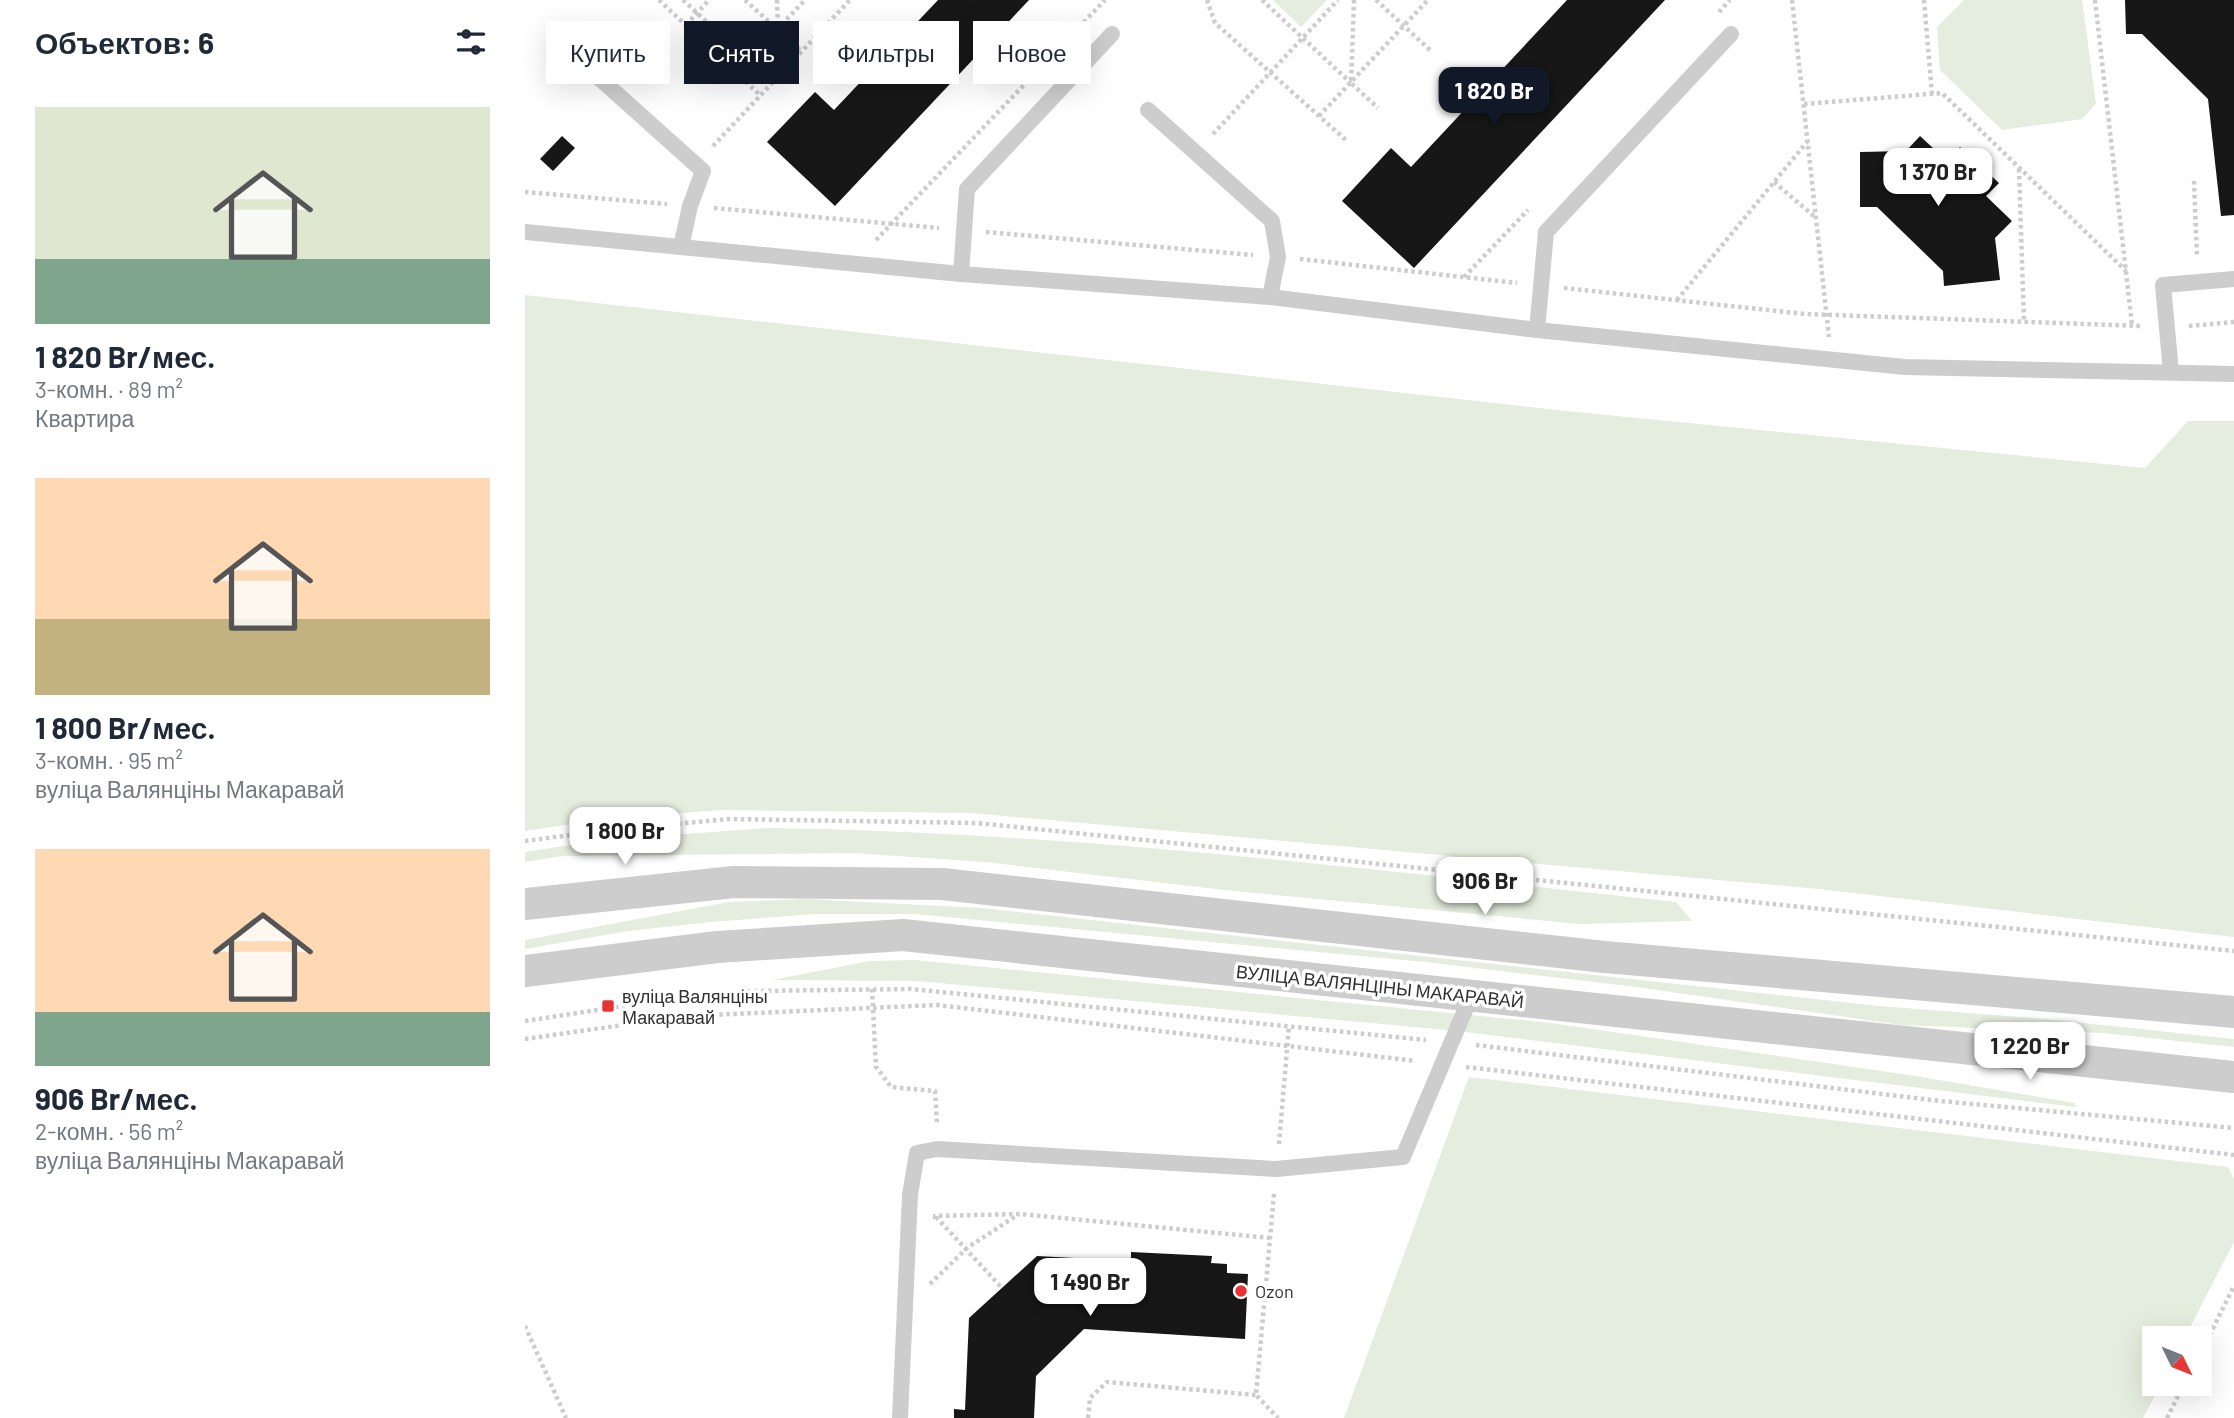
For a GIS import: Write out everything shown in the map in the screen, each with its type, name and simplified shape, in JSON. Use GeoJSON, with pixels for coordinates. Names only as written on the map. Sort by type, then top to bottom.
{"type":"FeatureCollection","features":[{"type":"Feature","properties":{"kind":"street"},"geometry":{"type":"LineString","coordinates":[[525,904],[734,882],[942,884],[1605,957],[2234,1012]]}},
{"type":"Feature","properties":{"kind":"street","name":"ВУЛІЦА ВАЛЯНЦІНЫ МАКАРАВАЙ"},"geometry":{"type":"LineString","coordinates":[[525,971],[717,947],[903,935],[2234,1077]]}},
{"type":"Feature","properties":{"kind":"lane"},"geometry":{"type":"LineString","coordinates":[[961,274],[967,189],[1112,34]]}},
{"type":"Feature","properties":{"kind":"lane"},"geometry":{"type":"LineString","coordinates":[[1537,330],[1546,232],[1731,34]]}},
{"type":"Feature","properties":{"kind":"lane"},"geometry":{"type":"LineString","coordinates":[[606,84],[703,171],[690,206],[681,247]]}},
{"type":"Feature","properties":{"kind":"lane"},"geometry":{"type":"LineString","coordinates":[[1148,110],[1272,221],[1278,257],[1270,297]]}},
{"type":"Feature","properties":{"kind":"lane"},"geometry":{"type":"LineString","coordinates":[[525,232],[961,274],[1270,297],[1537,330],[1905,367],[2234,374]]}},
{"type":"Feature","properties":{"kind":"lane"},"geometry":{"type":"LineString","coordinates":[[2171,372],[2162,285],[2234,279]]}},
{"type":"Feature","properties":{"kind":"lane"},"geometry":{"type":"LineString","coordinates":[[900,1418],[910,1195],[917,1153],[937,1149],[1276,1168],[1403,1157],[1471,996]]}},
{"type":"Feature","properties":{"kind":"path"},"geometry":{"type":"LineString","coordinates":[[659,0],[684,24]]}},
{"type":"Feature","properties":{"kind":"path"},"geometry":{"type":"LineString","coordinates":[[683,0],[706,21]]}},
{"type":"Feature","properties":{"kind":"path"},"geometry":{"type":"LineString","coordinates":[[689,21],[709,0]]}},
{"type":"Feature","properties":{"kind":"path"},"geometry":{"type":"LineString","coordinates":[[745,0],[769,21]]}},
{"type":"Feature","properties":{"kind":"path"},"geometry":{"type":"LineString","coordinates":[[777,0],[778,21]]}},
{"type":"Feature","properties":{"kind":"path"},"geometry":{"type":"LineString","coordinates":[[785,21],[805,0]]}},
{"type":"Feature","properties":{"kind":"path"},"geometry":{"type":"LineString","coordinates":[[799,55],[850,0]]}},
{"type":"Feature","properties":{"kind":"path"},"geometry":{"type":"LineString","coordinates":[[855,264],[1105,0]]}},
{"type":"Feature","properties":{"kind":"path"},"geometry":{"type":"LineString","coordinates":[[1207,0],[1215,23],[1347,141]]}},
{"type":"Feature","properties":{"kind":"path"},"geometry":{"type":"LineString","coordinates":[[1262,0],[1378,108]]}},
{"type":"Feature","properties":{"kind":"path"},"geometry":{"type":"LineString","coordinates":[[1195,153],[1338,0]]}},
{"type":"Feature","properties":{"kind":"path"},"geometry":{"type":"LineString","coordinates":[[1350,83],[1354,0]]}},
{"type":"Feature","properties":{"kind":"path"},"geometry":{"type":"LineString","coordinates":[[1376,0],[1431,51]]}},
{"type":"Feature","properties":{"kind":"path"},"geometry":{"type":"LineString","coordinates":[[1319,116],[1428,0]]}},
{"type":"Feature","properties":{"kind":"path"},"geometry":{"type":"LineString","coordinates":[[1792,0],[1827,315]]}},
{"type":"Feature","properties":{"kind":"path"},"geometry":{"type":"LineString","coordinates":[[1924,0],[1932,94]]}},
{"type":"Feature","properties":{"kind":"path"},"geometry":{"type":"LineString","coordinates":[[2095,0],[2132,326]]}},
{"type":"Feature","properties":{"kind":"path"},"geometry":{"type":"LineString","coordinates":[[799,49],[802,52]]}},
{"type":"Feature","properties":{"kind":"path"},"geometry":{"type":"LineString","coordinates":[[748,84],[761,96]]}},
{"type":"Feature","properties":{"kind":"path"},"geometry":{"type":"LineString","coordinates":[[696,165],[772,84]]}},
{"type":"Feature","properties":{"kind":"path"},"geometry":{"type":"LineString","coordinates":[[1804,104],[1942,93],[2126,271]]}},
{"type":"Feature","properties":{"kind":"path"},"geometry":{"type":"LineString","coordinates":[[1676,300],[1808,141]]}},
{"type":"Feature","properties":{"kind":"path"},"geometry":{"type":"LineString","coordinates":[[2019,167],[2024,322]]}},
{"type":"Feature","properties":{"kind":"path"},"geometry":{"type":"LineString","coordinates":[[2194,181],[2198,282]]}},
{"type":"Feature","properties":{"kind":"path"},"geometry":{"type":"LineString","coordinates":[[1774,182],[1816,217]]}},
{"type":"Feature","properties":{"kind":"path"},"geometry":{"type":"LineString","coordinates":[[525,192],[1278,257],[1827,315],[2165,328],[2234,322]]}},
{"type":"Feature","properties":{"kind":"path"},"geometry":{"type":"LineString","coordinates":[[525,841],[601,831],[728,820],[977,823],[2234,951]]}},
{"type":"Feature","properties":{"kind":"path"},"geometry":{"type":"LineString","coordinates":[[871,989],[876,1067],[891,1087],[936,1091]]}},
{"type":"Feature","properties":{"kind":"path"},"geometry":{"type":"LineString","coordinates":[[525,1021],[657,1001],[751,991],[911,989],[1451,1042],[1940,1101],[2234,1128]]}},
{"type":"Feature","properties":{"kind":"path"},"geometry":{"type":"LineString","coordinates":[[525,1040],[686,1016],[937,1005],[2234,1156]]}},
{"type":"Feature","properties":{"kind":"path"},"geometry":{"type":"LineString","coordinates":[[1256,1395],[1289,1026]]}},
{"type":"Feature","properties":{"kind":"path"},"geometry":{"type":"LineString","coordinates":[[936,1216],[1020,1214],[1270,1238]]}},
{"type":"Feature","properties":{"kind":"path"},"geometry":{"type":"LineString","coordinates":[[929,1275],[927,1287],[967,1248],[1020,1214]]}},
{"type":"Feature","properties":{"kind":"path"},"geometry":{"type":"LineString","coordinates":[[934,1228],[936,1216]]}},
{"type":"Feature","properties":{"kind":"path"},"geometry":{"type":"LineString","coordinates":[[936,1216],[1002,1289]]}},
{"type":"Feature","properties":{"kind":"path"},"geometry":{"type":"LineString","coordinates":[[2212,1330],[2234,1286]]}},
{"type":"Feature","properties":{"kind":"path"},"geometry":{"type":"LineString","coordinates":[[525,1326],[566,1418]]}},
{"type":"Feature","properties":{"kind":"path"},"geometry":{"type":"LineString","coordinates":[[1088,1418],[1090,1398],[1107,1382],[1256,1395],[1279,1418]]}},
{"type":"Feature","properties":{"kind":"path"},"geometry":{"type":"LineString","coordinates":[[2167,1418],[2178,1396]]}},
{"type":"Feature","properties":{"kind":"green space"},"geometry":{"type":"Polygon","coordinates":[[[1273,0],[1327,0],[1301,27],[1273,0]]]}},
{"type":"Feature","properties":{"kind":"green space"},"geometry":{"type":"Polygon","coordinates":[[[1964,0],[2082,0],[2096,104],[2082,119],[2002,130],[1940,70],[1937,27],[1964,0]]]}},
{"type":"Feature","properties":{"kind":"green space"},"geometry":{"type":"Polygon","coordinates":[[[525,295],[1566,411],[2145,468],[2188,421],[2234,421],[2234,937],[1819,889],[971,813],[721,810],[598,820],[525,831],[525,295]]]}},
{"type":"Feature","properties":{"kind":"green space"},"geometry":{"type":"Polygon","coordinates":[[[768,828],[996,837],[1336,866],[1676,902],[1692,921],[1580,924],[1224,890],[985,862],[854,853],[563,856],[525,862],[525,852],[603,840],[768,828]]]}},
{"type":"Feature","properties":{"kind":"green space"},"geometry":{"type":"Polygon","coordinates":[[[806,899],[982,908],[1879,1006],[2046,1019],[2234,1039],[2234,1047],[2102,1033],[1902,1025],[1636,987],[1425,962],[914,914],[814,914],[711,922],[628,931],[525,949],[525,940],[729,902],[806,899]]]}},
{"type":"Feature","properties":{"kind":"green space"},"geometry":{"type":"Polygon","coordinates":[[[915,960],[1551,1023],[1909,1075],[2075,1103],[2075,1107],[1457,1031],[918,981],[772,980],[870,961],[915,960]]]}},
{"type":"Feature","properties":{"kind":"green space"},"geometry":{"type":"Polygon","coordinates":[[[1469,1077],[2228,1167],[2234,1179],[2234,1242],[2191,1326],[2142,1326],[2142,1396],[2155,1396],[2143,1418],[1344,1418],[1469,1077]]]}},
{"type":"Feature","properties":{"kind":"building"},"geometry":{"type":"Polygon","coordinates":[[[938,0],[1029,0],[1009,21],[973,21],[973,59],[959,74],[959,21],[918,21],[938,0]]]}},
{"type":"Feature","properties":{"kind":"building"},"geometry":{"type":"Polygon","coordinates":[[[1567,0],[1665,0],[1414,268],[1342,201],[1391,148],[1411,167],[1567,0]]]}},
{"type":"Feature","properties":{"kind":"building"},"geometry":{"type":"Polygon","coordinates":[[[2125,0],[2234,0],[2234,215],[2221,216],[2208,99],[2142,34],[2126,34],[2125,0]]]}},
{"type":"Feature","properties":{"kind":"building"},"geometry":{"type":"Polygon","coordinates":[[[859,84],[950,84],[835,206],[767,142],[815,92],[834,110],[859,84]]]}},
{"type":"Feature","properties":{"kind":"building"},"geometry":{"type":"Polygon","coordinates":[[[562,136],[575,148],[553,171],[540,159],[562,136]]]}},
{"type":"Feature","properties":{"kind":"building"},"geometry":{"type":"Polygon","coordinates":[[[1920,136],[1947,161],[1960,147],[1999,183],[1986,196],[2012,221],[1995,238],[2000,280],[1944,286],[1943,271],[1877,207],[1860,207],[1860,152],[1906,151],[1920,136]]]}},
{"type":"Feature","properties":{"kind":"building"},"geometry":{"type":"Polygon","coordinates":[[[1131,1252],[1212,1256],[1211,1263],[1227,1264],[1227,1273],[1248,1274],[1245,1339],[1084,1329],[1036,1376],[1034,1418],[954,1418],[954,1409],[965,1410],[969,1318],[1037,1256],[1131,1261],[1131,1252]]]}},
{"type":"Feature","properties":{"kind":"place","name":"вуліца Валянціны Макаравай"},"geometry":{"type":"Point","coordinates":[608,1006]}},
{"type":"Feature","properties":{"kind":"place","name":"Ozon"},"geometry":{"type":"Point","coordinates":[1241,1291]}}]}
